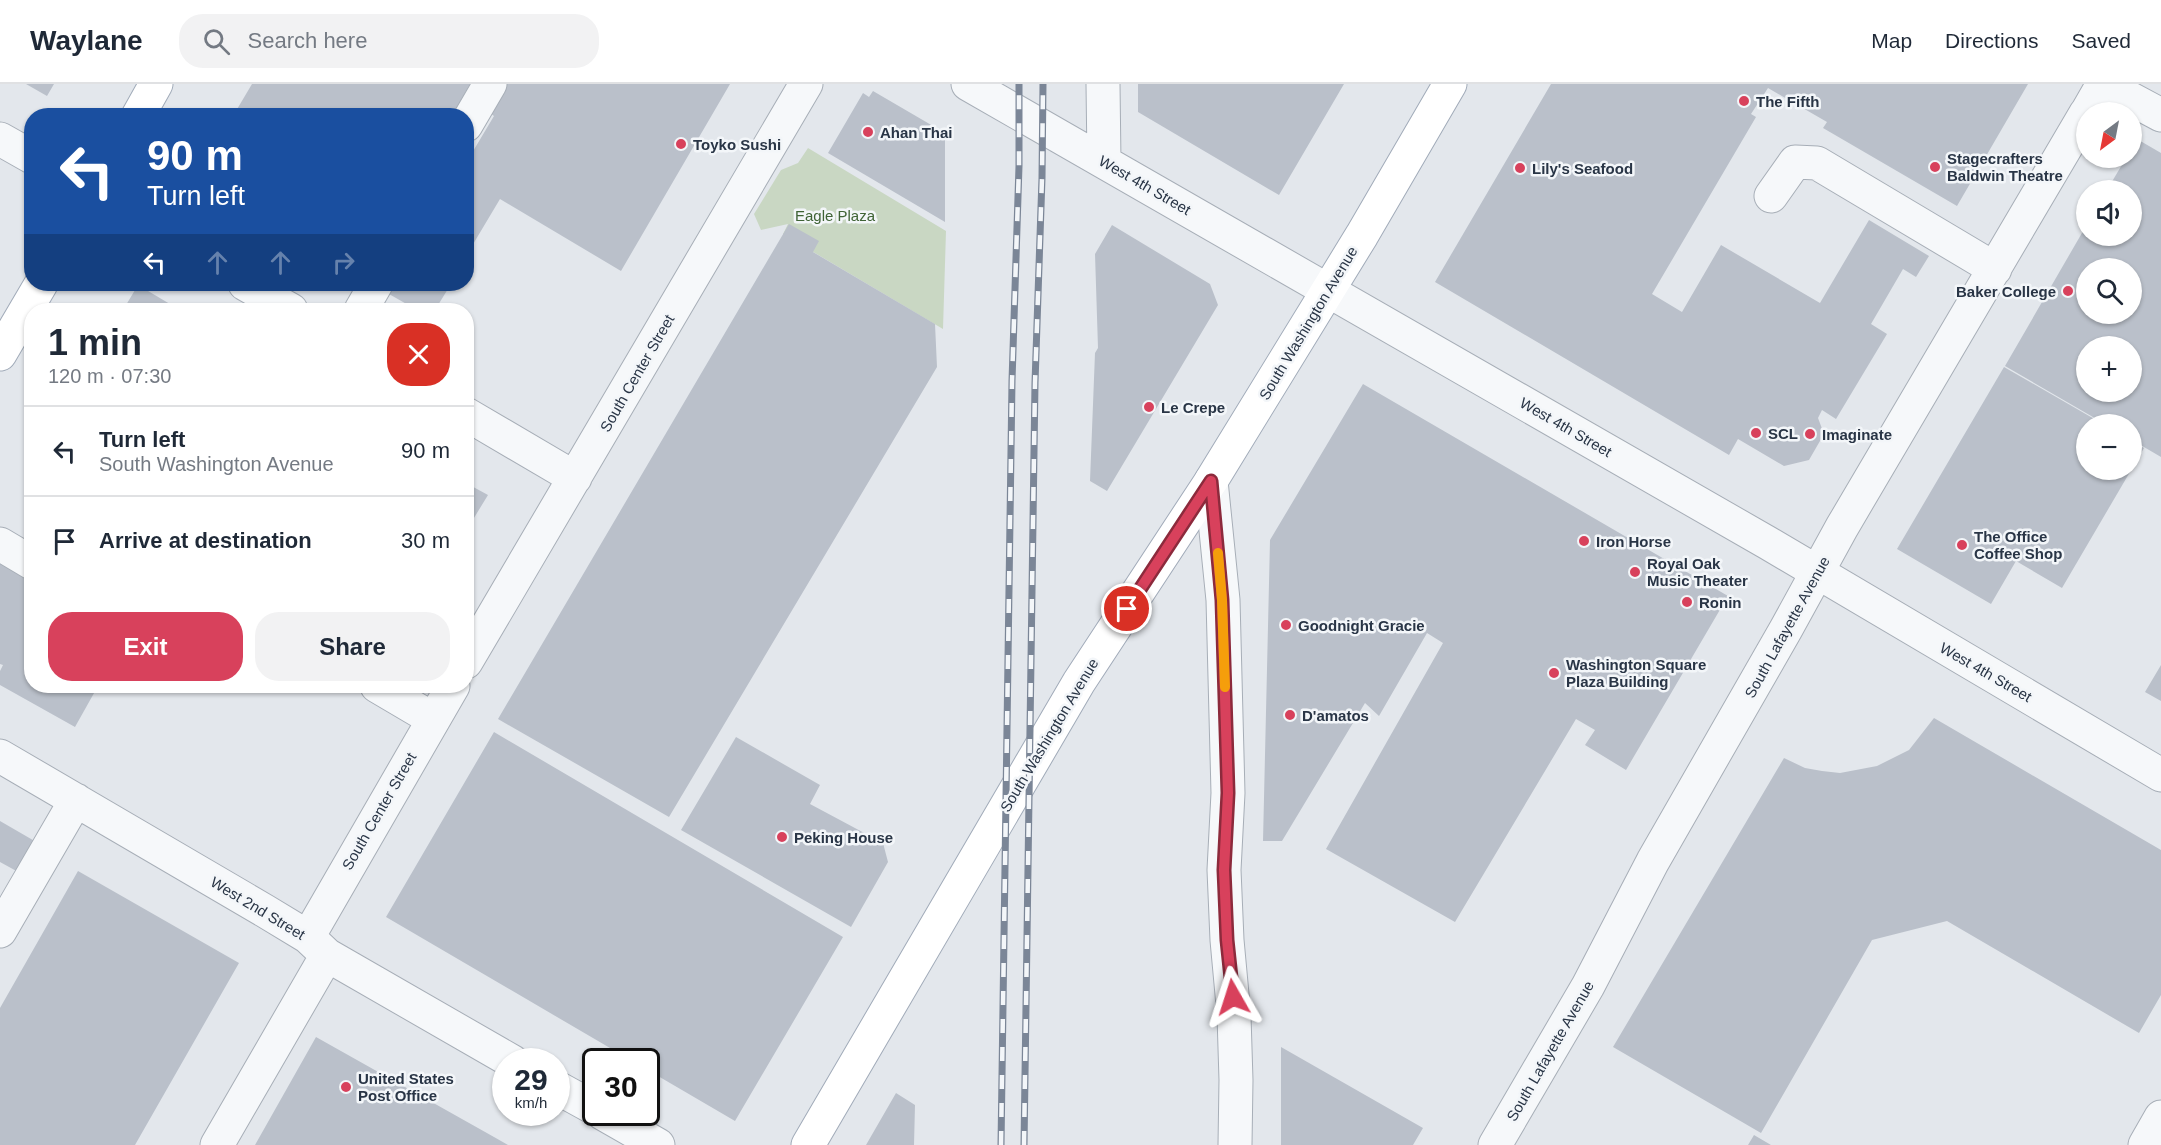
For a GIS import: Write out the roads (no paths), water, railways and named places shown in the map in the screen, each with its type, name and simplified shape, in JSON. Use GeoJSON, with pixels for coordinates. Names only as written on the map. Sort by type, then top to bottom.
{"type":"FeatureCollection","features":[{"type":"Feature","properties":{"kind":"main road"},"geometry":{"type":"LineString","coordinates":[[142,108],[156,84]]}},
{"type":"Feature","properties":{"kind":"main road","name":"South Washington Avenue"},"geometry":{"type":"LineString","coordinates":[[808,1145],[1079,682],[1211,481],[1450,84]]}},
{"type":"Feature","properties":{"kind":"main road"},"geometry":{"type":"LineString","coordinates":[[0,354],[24,313]]}},
{"type":"Feature","properties":{"kind":"street"},"geometry":{"type":"LineString","coordinates":[[474,111],[490,84]]}},
{"type":"Feature","properties":{"kind":"street","name":"South Center Street"},"geometry":{"type":"LineString","coordinates":[[474,648],[806,84]]}},
{"type":"Feature","properties":{"kind":"street","name":"West 4th Street"},"geometry":{"type":"LineString","coordinates":[[968,84],[1818,573],[2161,775]]}},
{"type":"Feature","properties":{"kind":"street"},"geometry":{"type":"LineString","coordinates":[[1103,84],[1104,161]]}},
{"type":"Feature","properties":{"kind":"street"},"geometry":{"type":"LineString","coordinates":[[2103,84],[2161,115]]}},
{"type":"Feature","properties":{"kind":"street","name":"South Lafayette Avenue"},"geometry":{"type":"LineString","coordinates":[[2093,102],[2103,84]]}},
{"type":"Feature","properties":{"kind":"street","name":"South Lafayette Avenue"},"geometry":{"type":"LineString","coordinates":[[1495,1145],[1588,986],[1653,861],[1842,527],[2076,132]]}},
{"type":"Feature","properties":{"kind":"street"},"geometry":{"type":"LineString","coordinates":[[0,139],[24,152]]}},
{"type":"Feature","properties":{"kind":"street"},"geometry":{"type":"LineString","coordinates":[[1771,196],[1795,162],[1817,163],[1995,269]]}},
{"type":"Feature","properties":{"kind":"street"},"geometry":{"type":"LineString","coordinates":[[257,291],[279,303]]}},
{"type":"Feature","properties":{"kind":"street"},"geometry":{"type":"LineString","coordinates":[[474,419],[575,478]]}},
{"type":"Feature","properties":{"kind":"street"},"geometry":{"type":"LineString","coordinates":[[1211,481],[1223,611],[1228,793],[1224,870],[1234,1016],[1235,1145]]}},
{"type":"Feature","properties":{"kind":"street"},"geometry":{"type":"LineString","coordinates":[[0,544],[24,558]]}},
{"type":"Feature","properties":{"kind":"street"},"geometry":{"type":"LineString","coordinates":[[389,693],[433,719]]}},
{"type":"Feature","properties":{"kind":"street","name":"South Center Street"},"geometry":{"type":"LineString","coordinates":[[217,1145],[433,719],[449,693]]}},
{"type":"Feature","properties":{"kind":"street","name":"West 2nd Street"},"geometry":{"type":"LineString","coordinates":[[0,756],[492,1050]]}},
{"type":"Feature","properties":{"kind":"street"},"geometry":{"type":"LineString","coordinates":[[0,931],[76,800]]}},
{"type":"Feature","properties":{"kind":"street"},"geometry":{"type":"LineString","coordinates":[[2145,1145],[2161,1118]]}},
{"type":"Feature","properties":{"kind":"street"},"geometry":{"type":"LineString","coordinates":[[625,1126],[658,1145]]}},
{"type":"Feature","properties":{"kind":"railway"},"geometry":{"type":"LineString","coordinates":[[1001,1145],[1012,381],[1019,166],[1019,84]]}},
{"type":"Feature","properties":{"kind":"railway"},"geometry":{"type":"LineString","coordinates":[[1024,1145],[1035,383],[1043,84]]}},
{"type":"Feature","properties":{"kind":"place","name":"The Fifth"},"geometry":{"type":"Point","coordinates":[1744,101]}},
{"type":"Feature","properties":{"kind":"place","name":"Ahan Thai"},"geometry":{"type":"Point","coordinates":[868,132]}},
{"type":"Feature","properties":{"kind":"place","name":"Toyko Sushi"},"geometry":{"type":"Point","coordinates":[681,144]}},
{"type":"Feature","properties":{"kind":"place","name":"Stagecrafters Baldwin Theatre"},"geometry":{"type":"Point","coordinates":[1935,167]}},
{"type":"Feature","properties":{"kind":"place","name":"Lily's Seafood"},"geometry":{"type":"Point","coordinates":[1520,168]}},
{"type":"Feature","properties":{"kind":"place","name":"Baker College"},"geometry":{"type":"Point","coordinates":[2068,291]}},
{"type":"Feature","properties":{"kind":"place","name":"Le Crepe"},"geometry":{"type":"Point","coordinates":[1149,407]}},
{"type":"Feature","properties":{"kind":"place","name":"SCL"},"geometry":{"type":"Point","coordinates":[1756,433]}},
{"type":"Feature","properties":{"kind":"place","name":"Imaginate"},"geometry":{"type":"Point","coordinates":[1810,434]}},
{"type":"Feature","properties":{"kind":"place","name":"Iron Horse"},"geometry":{"type":"Point","coordinates":[1584,541]}},
{"type":"Feature","properties":{"kind":"place","name":"The Office Coffee Shop"},"geometry":{"type":"Point","coordinates":[1962,545]}},
{"type":"Feature","properties":{"kind":"place","name":"Royal Oak Music Theater"},"geometry":{"type":"Point","coordinates":[1635,572]}},
{"type":"Feature","properties":{"kind":"place","name":"Ronin"},"geometry":{"type":"Point","coordinates":[1687,602]}},
{"type":"Feature","properties":{"kind":"place","name":"Goodnight Gracie"},"geometry":{"type":"Point","coordinates":[1286,625]}},
{"type":"Feature","properties":{"kind":"place","name":"Washington Square Plaza Building"},"geometry":{"type":"Point","coordinates":[1554,673]}},
{"type":"Feature","properties":{"kind":"place","name":"D'amatos"},"geometry":{"type":"Point","coordinates":[1290,715]}},
{"type":"Feature","properties":{"kind":"place","name":"Peking House"},"geometry":{"type":"Point","coordinates":[782,837]}},
{"type":"Feature","properties":{"kind":"place","name":"United States Post Office"},"geometry":{"type":"Point","coordinates":[346,1087]}},
{"type":"Feature","properties":{"kind":"park label","name":"Eagle Plaza"},"geometry":{"type":"Point","coordinates":[835,215]}}]}
